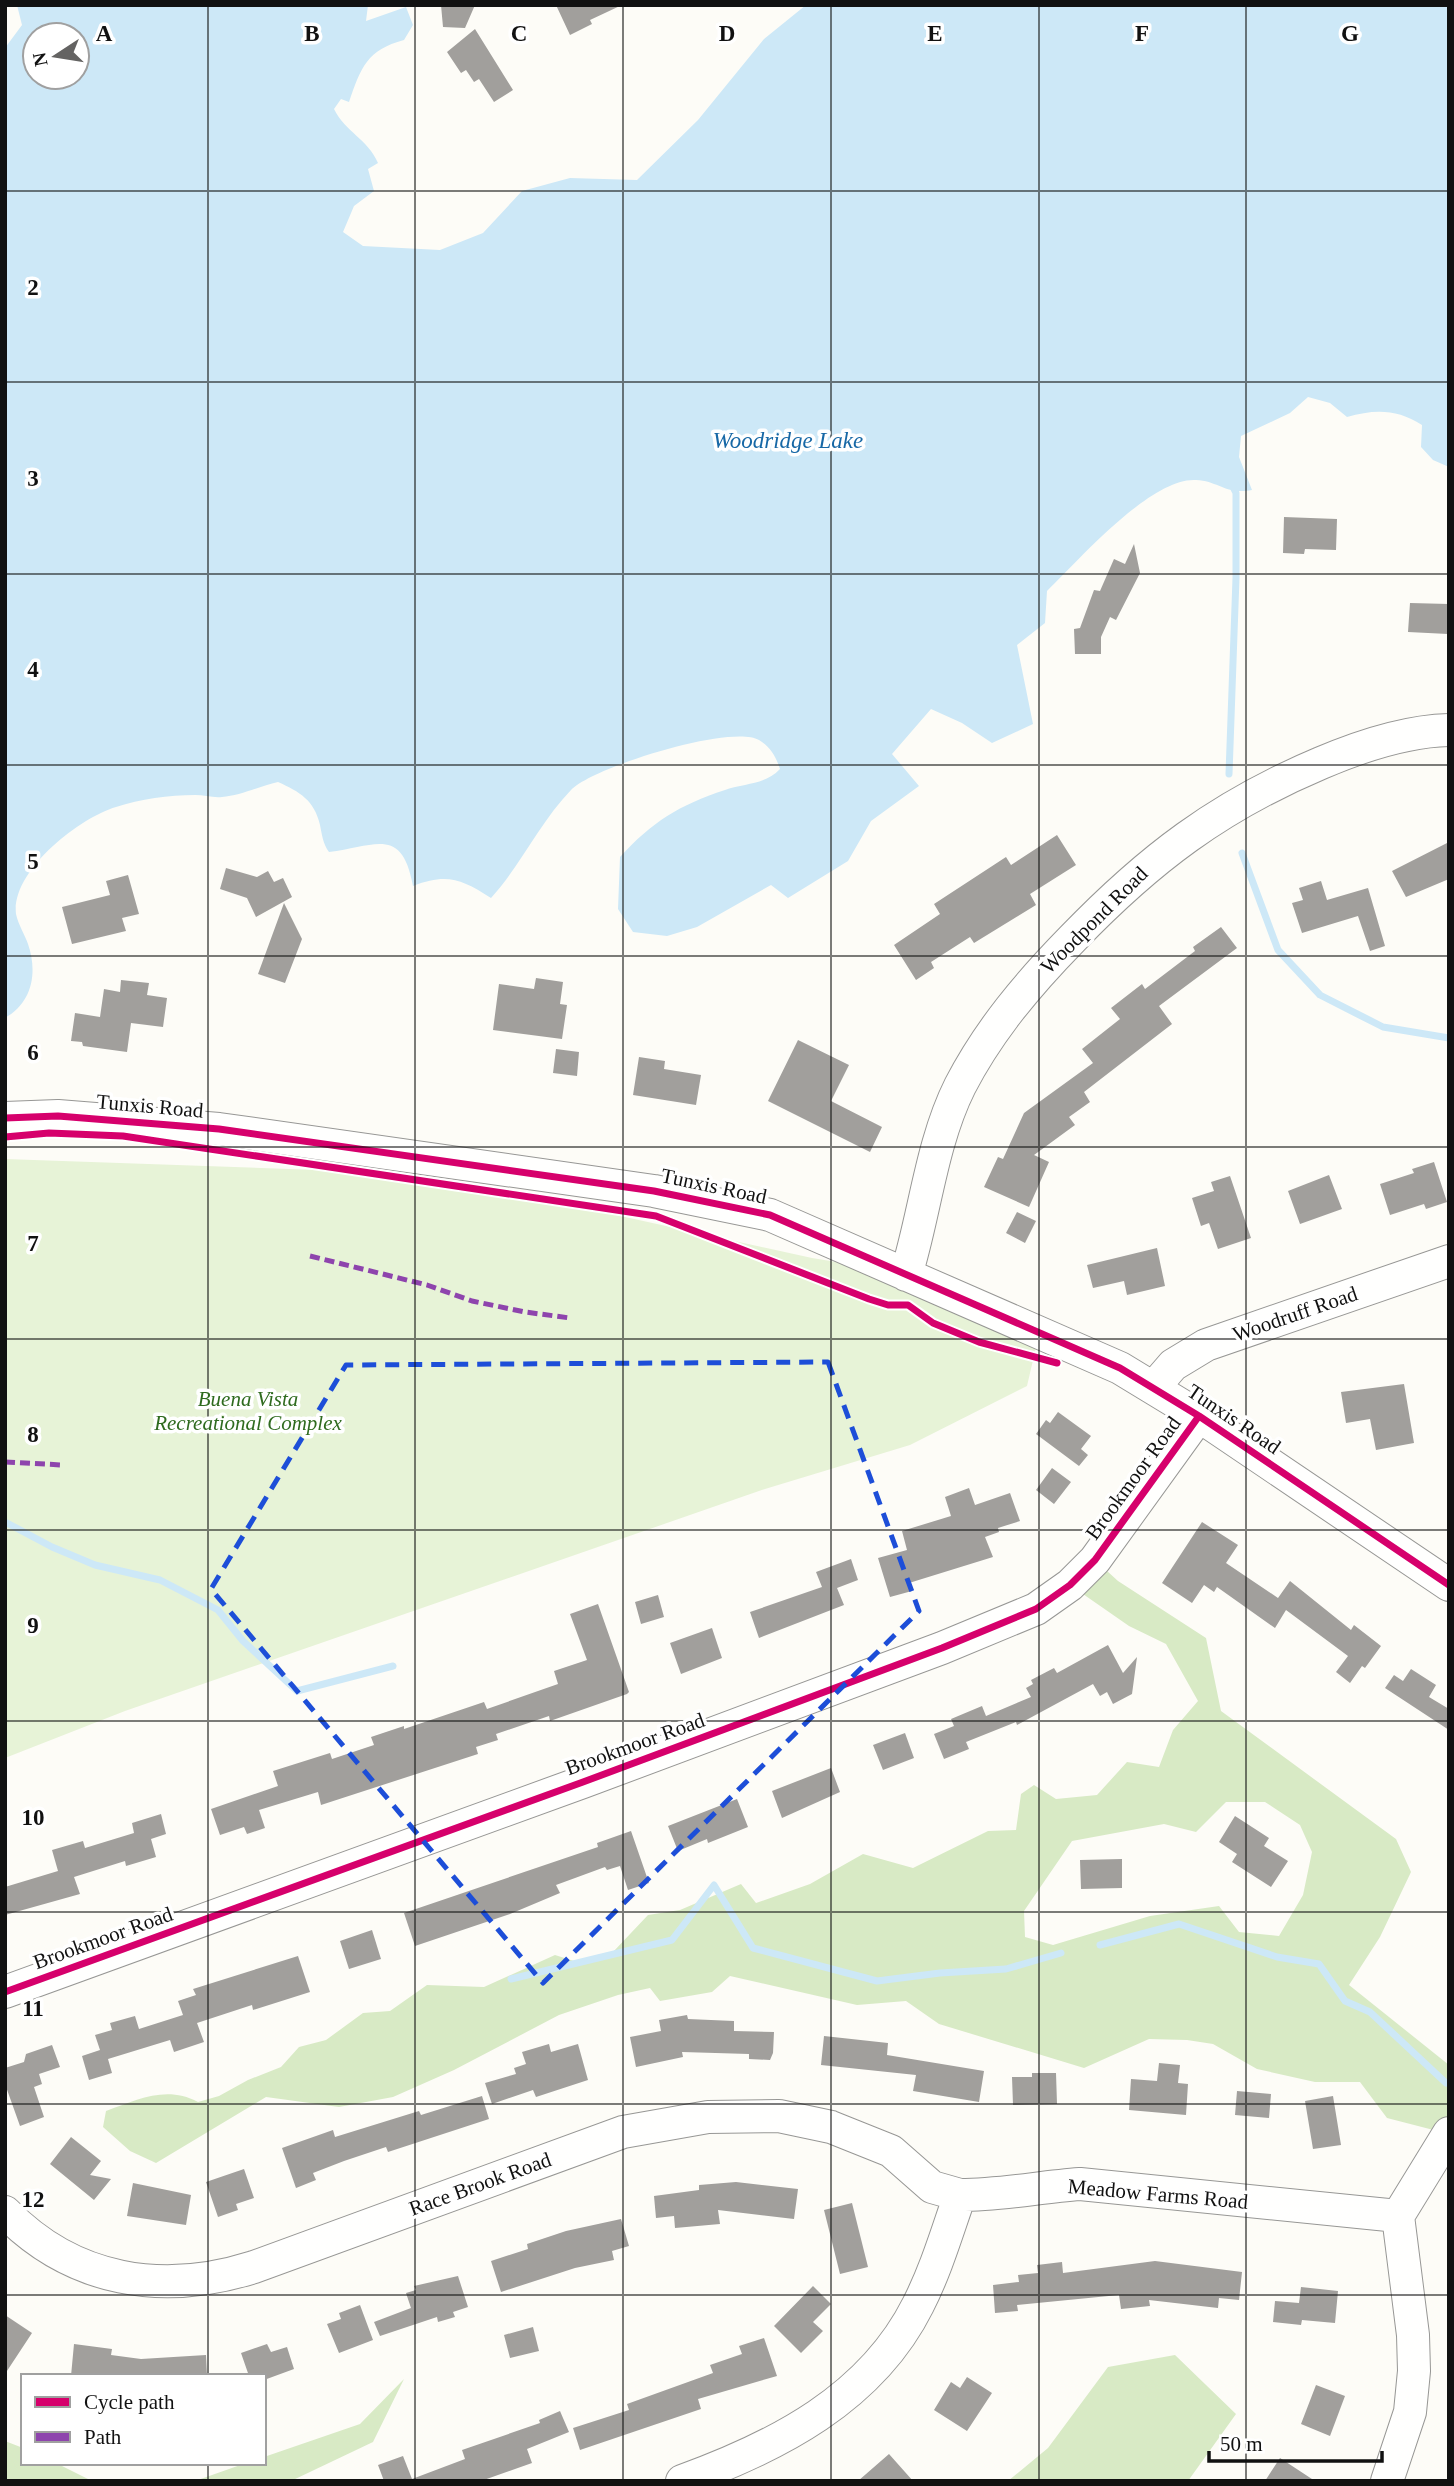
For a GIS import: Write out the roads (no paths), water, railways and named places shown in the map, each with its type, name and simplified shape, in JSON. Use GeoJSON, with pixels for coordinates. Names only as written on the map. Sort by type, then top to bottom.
{"type":"FeatureCollection","features":[{"type":"Feature","properties":{"kind":"street","name":"Woodpond Road"},"geometry":{"type":"LineString","coordinates":[[906,1275],[943,1130],[959,1088],[989,1035],[1018,997],[1096,914],[1174,844],[1263,789],[1366,746],[1408,735],[1449,730]]}},
{"type":"Feature","properties":{"kind":"street","name":"Tunxis Road"},"geometry":{"type":"LineString","coordinates":[[5,1118],[58,1116],[211,1128],[654,1191],[770,1215],[1078,1349],[1154,1387],[1449,1584]]}},
{"type":"Feature","properties":{"kind":"street","name":"Woodruff Road"},"geometry":{"type":"LineString","coordinates":[[1154,1387],[1173,1365],[1206,1345],[1449,1261]]}},
{"type":"Feature","properties":{"kind":"street","name":"Brookmoor Road"},"geometry":{"type":"LineString","coordinates":[[5,1992],[583,1782],[943,1648],[1036,1609],[1070,1585],[1101,1553],[1199,1416]]}},
{"type":"Feature","properties":{"kind":"street","name":"Race Brook Road"},"geometry":{"type":"LineString","coordinates":[[5,2212],[42,2244],[93,2269],[149,2282],[196,2282],[254,2267],[623,2132],[729,2115],[779,2116],[851,2133],[891,2151],[932,2187],[960,2195]]}},
{"type":"Feature","properties":{"kind":"street"},"geometry":{"type":"LineString","coordinates":[[1387,2481],[1410,2412],[1414,2371],[1413,2335],[1398,2216],[1449,2133]]}},
{"type":"Feature","properties":{"kind":"street","name":"Meadow Farms Road"},"geometry":{"type":"LineString","coordinates":[[960,2195],[1001,2195],[1041,2187],[1080,2184],[1398,2216]]}},
{"type":"Feature","properties":{"kind":"street"},"geometry":{"type":"LineString","coordinates":[[682,2481],[788,2436],[854,2386],[901,2334],[917,2307],[933,2272],[960,2195]]}},
{"type":"Feature","properties":{"kind":"water","name":"Woodridge Lake"},"geometry":{"type":"Polygon","coordinates":[[[17,5],[368,5],[366,21],[406,7],[413,25],[404,40],[381,49],[374,55],[357,79],[349,102],[341,99],[334,109],[344,124],[368,147],[378,163],[368,169],[374,191],[354,206],[343,232],[363,246],[440,250],[483,233],[522,191],[570,178],[637,180],[698,120],[764,39],[806,5],[1449,5],[1449,467],[1433,460],[1421,447],[1422,425],[1413,420],[1386,412],[1347,417],[1330,403],[1308,397],[1290,413],[1241,436],[1239,457],[1252,490],[1235,491],[1196,480],[1178,483],[1158,492],[1116,523],[1047,591],[1045,623],[1017,645],[1033,724],[992,743],[962,723],[931,709],[892,754],[919,786],[871,821],[848,861],[788,898],[771,885],[697,927],[667,936],[633,932],[618,909],[620,857],[643,834],[667,816],[694,802],[725,790],[761,781],[780,769],[767,746],[759,740],[744,737],[721,738],[663,750],[606,770],[584,781],[560,802],[491,898],[471,886],[453,880],[435,880],[413,886],[402,855],[394,847],[384,844],[329,852],[310,803],[299,793],[278,782],[229,796],[185,795],[155,798],[116,807],[84,822],[50,848],[24,881],[17,898],[16,914],[31,955],[32,976],[27,996],[14,1012],[5,1018],[5,48],[21,26],[21,91],[91,91],[91,21],[21,21],[17,5]]]}},
{"type":"Feature","properties":{"kind":"waterway"},"geometry":{"type":"LineString","coordinates":[[1229,774],[1236,578],[1236,493],[1232,485]]}},
{"type":"Feature","properties":{"kind":"waterway"},"geometry":{"type":"LineString","coordinates":[[1242,853],[1278,950],[1320,995],[1383,1027],[1449,1038]]}},
{"type":"Feature","properties":{"kind":"waterway"},"geometry":{"type":"LineString","coordinates":[[5,1522],[52,1547],[95,1565],[160,1580],[218,1610],[243,1641],[297,1691],[393,1666]]}},
{"type":"Feature","properties":{"kind":"waterway"},"geometry":{"type":"LineString","coordinates":[[511,1979],[672,1940],[714,1885],[753,1948],[877,1981],[940,1973],[1006,1969],[1061,1953]]}},
{"type":"Feature","properties":{"kind":"waterway"},"geometry":{"type":"LineString","coordinates":[[1100,1945],[1179,1924],[1277,1957],[1319,1964],[1345,2001],[1370,2012],[1446,2083]]}},
{"type":"Feature","properties":{"kind":"park label","name":"Buena Vista Recreational Complex"},"geometry":{"type":"Point","coordinates":[248,1411]}}]}
